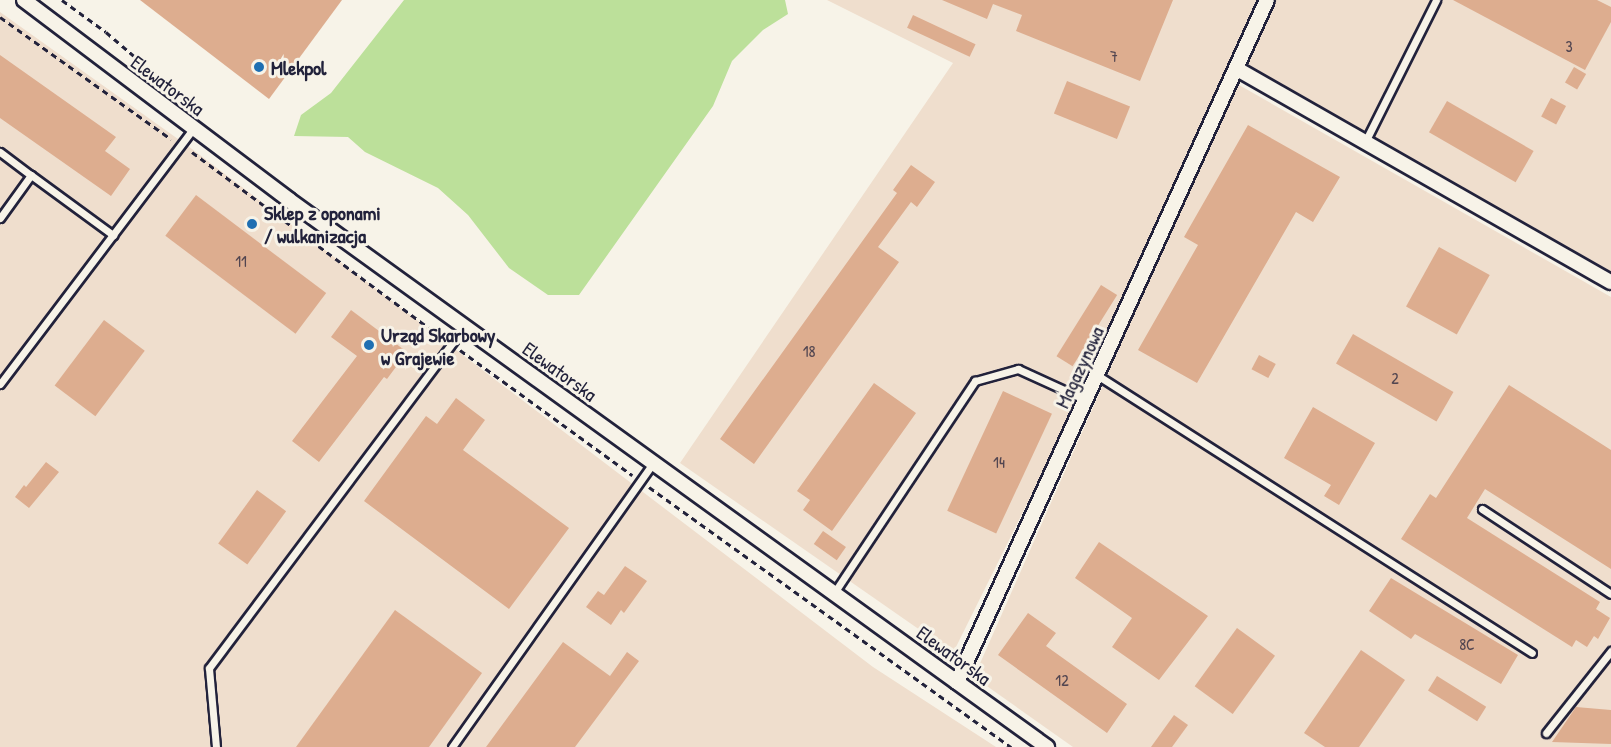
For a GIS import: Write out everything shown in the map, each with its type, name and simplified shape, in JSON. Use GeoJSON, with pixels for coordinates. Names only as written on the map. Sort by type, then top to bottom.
{"type":"FeatureCollection","features":[{"type":"Feature","properties":{"kind":"street","name":"Elewatorska"},"geometry":{"type":"LineString","coordinates":[[24,0],[193,129],[1047,747]]}},
{"type":"Feature","properties":{"kind":"street","name":"Magazynowa"},"geometry":{"type":"LineString","coordinates":[[957,682],[1238,69],[1267,0]]}},
{"type":"Feature","properties":{"kind":"street"},"geometry":{"type":"LineString","coordinates":[[1238,69],[1611,282]]}},
{"type":"Feature","properties":{"kind":"lane"},"geometry":{"type":"LineString","coordinates":[[1365,142],[1436,0]]}},
{"type":"Feature","properties":{"kind":"lane"},"geometry":{"type":"LineString","coordinates":[[0,384],[193,129]]}},
{"type":"Feature","properties":{"kind":"lane"},"geometry":{"type":"LineString","coordinates":[[0,152],[113,235]]}},
{"type":"Feature","properties":{"kind":"lane"},"geometry":{"type":"LineString","coordinates":[[0,218],[31,175]]}},
{"type":"Feature","properties":{"kind":"lane"},"geometry":{"type":"LineString","coordinates":[[216,747],[209,668],[465,326]]}},
{"type":"Feature","properties":{"kind":"lane"},"geometry":{"type":"LineString","coordinates":[[834,593],[975,381],[1018,369],[1086,400]]}},
{"type":"Feature","properties":{"kind":"lane"},"geometry":{"type":"LineString","coordinates":[[1097,375],[1532,653]]}},
{"type":"Feature","properties":{"kind":"lane"},"geometry":{"type":"LineString","coordinates":[[452,747],[654,462]]}},
{"type":"Feature","properties":{"kind":"lane"},"geometry":{"type":"LineString","coordinates":[[1482,509],[1611,594]]}},
{"type":"Feature","properties":{"kind":"lane"},"geometry":{"type":"LineString","coordinates":[[1546,733],[1611,651]]}},
{"type":"Feature","properties":{"kind":"path"},"geometry":{"type":"LineString","coordinates":[[62,0],[106,32],[185,99]]}},
{"type":"Feature","properties":{"kind":"path"},"geometry":{"type":"LineString","coordinates":[[0,17],[162,134],[182,145],[451,344],[1011,747]]}},
{"type":"Feature","properties":{"kind":"shaded area"},"geometry":{"type":"Polygon","coordinates":[[[827,0],[1611,0],[1611,272],[1244,66],[953,653],[680,463],[953,63],[827,0]]]}},
{"type":"Feature","properties":{"kind":"shaded area"},"geometry":{"type":"Polygon","coordinates":[[[0,12],[192,149],[873,667],[996,747],[0,747],[0,12]]]}},
{"type":"Feature","properties":{"kind":"shaded area"},"geometry":{"type":"Polygon","coordinates":[[[1239,85],[1611,297],[1611,747],[1073,747],[974,677],[1213,136],[1239,85]]]}},
{"type":"Feature","properties":{"kind":"green space"},"geometry":{"type":"Polygon","coordinates":[[[404,0],[785,0],[788,14],[763,30],[732,61],[713,106],[579,295],[548,295],[509,268],[468,215],[438,188],[365,152],[348,137],[294,136],[301,115],[331,93],[404,0]]]}},
{"type":"Feature","properties":{"kind":"building","name":"Mlekpol"},"geometry":{"type":"Polygon","coordinates":[[[140,0],[342,0],[269,99],[140,0]]]}},
{"type":"Feature","properties":{"kind":"building"},"geometry":{"type":"Polygon","coordinates":[[[942,0],[1173,0],[1140,81],[1016,31],[1022,15],[993,4],[987,19],[942,0]]]}},
{"type":"Feature","properties":{"kind":"building"},"geometry":{"type":"Polygon","coordinates":[[[1453,0],[1597,0],[1611,7],[1611,22],[1585,70],[1453,0]]]}},
{"type":"Feature","properties":{"kind":"building"},"geometry":{"type":"Polygon","coordinates":[[[913,15],[976,44],[970,57],[907,28],[913,15]]]}},
{"type":"Feature","properties":{"kind":"building"},"geometry":{"type":"Polygon","coordinates":[[[0,55],[116,137],[105,151],[130,169],[111,196],[0,118],[0,55]]]}},
{"type":"Feature","properties":{"kind":"building"},"geometry":{"type":"Polygon","coordinates":[[[1574,67],[1586,74],[1577,90],[1565,83],[1574,67]]]}},
{"type":"Feature","properties":{"kind":"building"},"geometry":{"type":"Polygon","coordinates":[[[1067,81],[1130,106],[1117,139],[1054,113],[1067,81]]]}},
{"type":"Feature","properties":{"kind":"building"},"geometry":{"type":"Polygon","coordinates":[[[1551,98],[1566,106],[1556,125],[1541,117],[1551,98]]]}},
{"type":"Feature","properties":{"kind":"building"},"geometry":{"type":"Polygon","coordinates":[[[1447,101],[1534,151],[1516,182],[1429,132],[1447,101]]]}},
{"type":"Feature","properties":{"kind":"building"},"geometry":{"type":"Polygon","coordinates":[[[1248,125],[1340,177],[1313,222],[1296,212],[1197,383],[1138,350],[1198,245],[1184,237],[1248,125]]]}},
{"type":"Feature","properties":{"kind":"building"},"geometry":{"type":"Polygon","coordinates":[[[911,165],[935,182],[917,207],[911,202],[878,247],[899,262],[754,464],[720,439],[897,193],[893,190],[911,165]]]}},
{"type":"Feature","properties":{"kind":"building"},"geometry":{"type":"Polygon","coordinates":[[[196,195],[326,293],[295,334],[165,236],[196,195]]]}},
{"type":"Feature","properties":{"kind":"building"},"geometry":{"type":"Polygon","coordinates":[[[1439,247],[1490,275],[1457,335],[1406,306],[1439,247]]]}},
{"type":"Feature","properties":{"kind":"building"},"geometry":{"type":"Polygon","coordinates":[[[1101,285],[1117,295],[1073,366],[1056,356],[1101,285]]]}},
{"type":"Feature","properties":{"kind":"building"},"geometry":{"type":"Polygon","coordinates":[[[351,310],[407,352],[387,379],[384,377],[319,462],[292,441],[357,356],[331,337],[351,310]]]}},
{"type":"Feature","properties":{"kind":"building"},"geometry":{"type":"Polygon","coordinates":[[[104,320],[145,351],[95,416],[55,385],[104,320]]]}},
{"type":"Feature","properties":{"kind":"building"},"geometry":{"type":"Polygon","coordinates":[[[1353,334],[1453,392],[1436,421],[1336,363],[1353,334]]]}},
{"type":"Feature","properties":{"kind":"building"},"geometry":{"type":"Polygon","coordinates":[[[1259,355],[1276,364],[1268,378],[1251,369],[1259,355]]]}},
{"type":"Feature","properties":{"kind":"building"},"geometry":{"type":"Polygon","coordinates":[[[874,383],[916,413],[832,531],[803,510],[810,500],[797,491],[874,383]]]}},
{"type":"Feature","properties":{"kind":"building"},"geometry":{"type":"Polygon","coordinates":[[[1509,385],[1611,450],[1611,569],[1485,489],[1467,518],[1600,602],[1596,609],[1610,618],[1598,639],[1594,636],[1587,647],[1576,640],[1572,647],[1401,539],[1430,494],[1436,498],[1509,385]]]}},
{"type":"Feature","properties":{"kind":"building"},"geometry":{"type":"Polygon","coordinates":[[[1003,391],[1052,414],[996,533],[947,511],[1003,391]]]}},
{"type":"Feature","properties":{"kind":"building"},"geometry":{"type":"Polygon","coordinates":[[[456,398],[485,420],[463,450],[569,528],[509,609],[364,501],[426,416],[437,424],[456,398]]]}},
{"type":"Feature","properties":{"kind":"building"},"geometry":{"type":"Polygon","coordinates":[[[1313,407],[1375,443],[1339,505],[1324,496],[1331,485],[1284,458],[1313,407]]]}},
{"type":"Feature","properties":{"kind":"building"},"geometry":{"type":"Polygon","coordinates":[[[46,462],[59,472],[29,508],[15,497],[46,462]]]}},
{"type":"Feature","properties":{"kind":"building"},"geometry":{"type":"Polygon","coordinates":[[[257,490],[286,511],[247,565],[218,543],[257,490]]]}},
{"type":"Feature","properties":{"kind":"building"},"geometry":{"type":"Polygon","coordinates":[[[823,531],[846,547],[837,560],[814,544],[823,531]]]}},
{"type":"Feature","properties":{"kind":"building"},"geometry":{"type":"Polygon","coordinates":[[[1099,542],[1208,616],[1159,680],[1112,647],[1132,618],[1075,578],[1099,542]]]}},
{"type":"Feature","properties":{"kind":"building"},"geometry":{"type":"Polygon","coordinates":[[[625,566],[647,581],[624,613],[621,610],[611,625],[586,607],[598,591],[604,595],[625,566]]]}},
{"type":"Feature","properties":{"kind":"building"},"geometry":{"type":"Polygon","coordinates":[[[1391,578],[1518,655],[1501,684],[1415,634],[1411,639],[1369,611],[1391,578]]]}},
{"type":"Feature","properties":{"kind":"building"},"geometry":{"type":"Polygon","coordinates":[[[395,610],[482,673],[429,747],[296,747],[395,610]]]}},
{"type":"Feature","properties":{"kind":"building"},"geometry":{"type":"Polygon","coordinates":[[[1028,613],[1056,633],[1046,646],[1127,704],[1107,733],[998,655],[1028,613]]]}},
{"type":"Feature","properties":{"kind":"building"},"geometry":{"type":"Polygon","coordinates":[[[1237,628],[1275,656],[1233,714],[1195,686],[1237,628]]]}},
{"type":"Feature","properties":{"kind":"building"},"geometry":{"type":"Polygon","coordinates":[[[563,642],[610,676],[627,652],[639,661],[575,747],[486,747],[563,642]]]}},
{"type":"Feature","properties":{"kind":"building"},"geometry":{"type":"Polygon","coordinates":[[[1361,650],[1405,680],[1359,747],[1325,747],[1304,733],[1361,650]]]}},
{"type":"Feature","properties":{"kind":"building"},"geometry":{"type":"Polygon","coordinates":[[[1437,676],[1486,707],[1477,721],[1428,690],[1437,676]]]}},
{"type":"Feature","properties":{"kind":"building"},"geometry":{"type":"Polygon","coordinates":[[[1576,707],[1611,710],[1611,744],[1552,742],[1576,707]]]}},
{"type":"Feature","properties":{"kind":"building"},"geometry":{"type":"Polygon","coordinates":[[[1174,715],[1188,725],[1172,747],[1151,747],[1174,715]]]}},
{"type":"Feature","properties":{"kind":"place","name":"Mlekpol"},"geometry":{"type":"Point","coordinates":[259,67]}},
{"type":"Feature","properties":{"kind":"place","name":"Sklep z oponami / wulkanizacja"},"geometry":{"type":"Point","coordinates":[252,224]}},
{"type":"Feature","properties":{"kind":"place","name":"Urząd Skarbowy w Grajewie"},"geometry":{"type":"Point","coordinates":[369,345]}}]}
